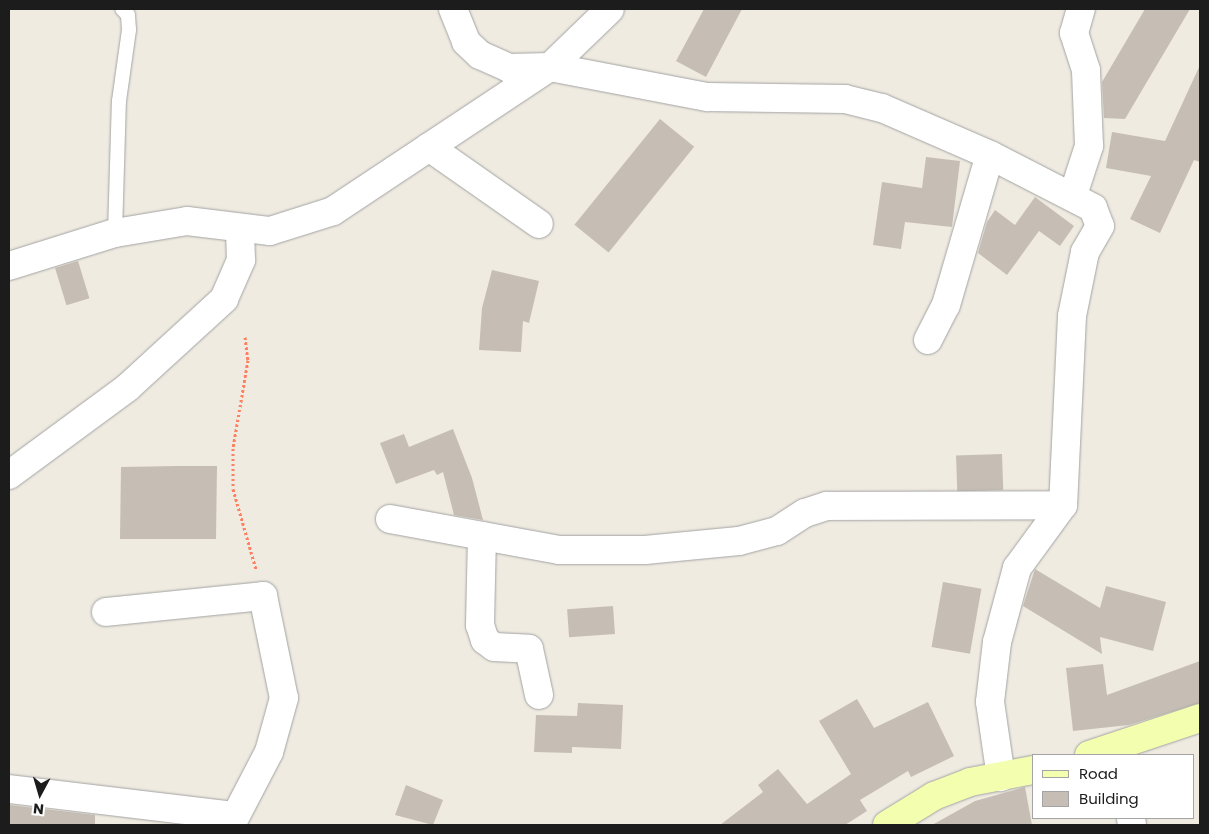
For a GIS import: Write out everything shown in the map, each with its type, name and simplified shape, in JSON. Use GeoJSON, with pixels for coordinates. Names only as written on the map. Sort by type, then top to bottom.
{"type":"FeatureCollection","features":[{"type":"Feature","properties":{"kind":"main road"},"geometry":{"type":"LineString","coordinates":[[1097,754],[1120,751],[1200,718]]}},
{"type":"Feature","properties":{"kind":"main road"},"geometry":{"type":"LineString","coordinates":[[886,825],[934,796],[1032,770]]}},
{"type":"Feature","properties":{"kind":"street"},"geometry":{"type":"LineString","coordinates":[[453,9],[466,42],[480,55],[509,68],[550,67],[708,97],[845,99],[882,108],[990,155],[1073,195],[1093,208],[1100,226],[1085,252],[1072,316],[1063,505],[1017,568],[998,642],[990,702],[1001,777]]}},
{"type":"Feature","properties":{"kind":"street"},"geometry":{"type":"LineString","coordinates":[[9,266],[115,233],[187,221],[270,231],[333,211],[550,67],[610,9]]}},
{"type":"Feature","properties":{"kind":"street"},"geometry":{"type":"LineString","coordinates":[[1073,195],[1090,146],[1086,70],[1074,33],[1080,9]]}},
{"type":"Feature","properties":{"kind":"street"},"geometry":{"type":"LineString","coordinates":[[429,148],[539,224]]}},
{"type":"Feature","properties":{"kind":"street"},"geometry":{"type":"LineString","coordinates":[[928,340],[946,305],[990,155]]}},
{"type":"Feature","properties":{"kind":"street"},"geometry":{"type":"LineString","coordinates":[[9,475],[127,388],[224,299],[241,260],[240,228]]}},
{"type":"Feature","properties":{"kind":"street"},"geometry":{"type":"LineString","coordinates":[[390,519],[558,550],[645,550],[739,541],[777,531],[805,513],[827,506],[1063,505]]}},
{"type":"Feature","properties":{"kind":"street"},"geometry":{"type":"LineString","coordinates":[[482,536],[480,624],[485,640],[494,647],[529,649],[539,695]]}},
{"type":"Feature","properties":{"kind":"street"},"geometry":{"type":"LineString","coordinates":[[9,789],[233,821],[269,752],[284,698],[264,596],[106,612]]}},
{"type":"Feature","properties":{"kind":"lane"},"geometry":{"type":"LineString","coordinates":[[115,233],[119,101],[129,30],[128,15],[122,9]]}},
{"type":"Feature","properties":{"kind":"path"},"geometry":{"type":"LineString","coordinates":[[245,337],[248,360],[233,448],[233,489],[264,596]]}},
{"type":"Feature","properties":{"kind":"building"},"geometry":{"type":"Polygon","coordinates":[[[704,9],[742,9],[706,77],[676,61],[704,9]]]}},
{"type":"Feature","properties":{"kind":"building"},"geometry":{"type":"Polygon","coordinates":[[[1145,9],[1190,9],[1125,119],[1104,118],[1102,82],[1145,9]]]}},
{"type":"Feature","properties":{"kind":"building"},"geometry":{"type":"Polygon","coordinates":[[[1200,65],[1200,162],[1194,160],[1160,233],[1130,219],[1151,176],[1106,168],[1112,132],[1165,141],[1200,65]]]}},
{"type":"Feature","properties":{"kind":"building"},"geometry":{"type":"Polygon","coordinates":[[[660,119],[694,147],[609,252],[574,225],[660,119]]]}},
{"type":"Feature","properties":{"kind":"building"},"geometry":{"type":"Polygon","coordinates":[[[926,157],[960,161],[952,227],[905,222],[901,249],[873,245],[882,182],[922,188],[926,157]]]}},
{"type":"Feature","properties":{"kind":"building"},"geometry":{"type":"Polygon","coordinates":[[[1035,197],[1074,226],[1060,246],[1039,231],[1007,275],[978,253],[987,222],[995,210],[1015,225],[1035,197]]]}},
{"type":"Feature","properties":{"kind":"building"},"geometry":{"type":"Polygon","coordinates":[[[78,261],[89,298],[66,305],[55,268],[78,261]]]}},
{"type":"Feature","properties":{"kind":"building"},"geometry":{"type":"Polygon","coordinates":[[[492,270],[539,281],[529,323],[523,321],[521,352],[479,350],[482,308],[492,270]]]}},
{"type":"Feature","properties":{"kind":"building"},"geometry":{"type":"Polygon","coordinates":[[[453,429],[472,478],[483,520],[454,515],[443,472],[437,475],[434,470],[396,484],[380,443],[404,434],[409,447],[453,429]]]}},
{"type":"Feature","properties":{"kind":"building"},"geometry":{"type":"Polygon","coordinates":[[[1002,454],[1003,490],[957,492],[956,456],[1002,454]]]}},
{"type":"Feature","properties":{"kind":"building"},"geometry":{"type":"Polygon","coordinates":[[[217,466],[216,539],[120,539],[121,467],[217,466]]]}},
{"type":"Feature","properties":{"kind":"building"},"geometry":{"type":"Polygon","coordinates":[[[1035,569],[1100,608],[1106,586],[1166,602],[1153,651],[1100,637],[1102,654],[1023,606],[1035,569]]]}},
{"type":"Feature","properties":{"kind":"building"},"geometry":{"type":"Polygon","coordinates":[[[943,582],[981,589],[970,654],[932,647],[943,582]]]}},
{"type":"Feature","properties":{"kind":"building"},"geometry":{"type":"Polygon","coordinates":[[[613,606],[615,634],[569,637],[567,609],[613,606]]]}},
{"type":"Feature","properties":{"kind":"building"},"geometry":{"type":"Polygon","coordinates":[[[1200,661],[1200,703],[1129,725],[1073,731],[1066,668],[1103,664],[1107,695],[1200,661]]]}},
{"type":"Feature","properties":{"kind":"building"},"geometry":{"type":"Polygon","coordinates":[[[857,699],[874,728],[928,702],[954,756],[911,777],[908,771],[860,800],[867,811],[845,825],[720,825],[763,792],[758,785],[778,769],[807,804],[851,774],[819,721],[857,699]]]}},
{"type":"Feature","properties":{"kind":"building"},"geometry":{"type":"Polygon","coordinates":[[[578,703],[623,705],[621,749],[572,747],[572,753],[534,752],[536,715],[577,716],[578,703]]]}},
{"type":"Feature","properties":{"kind":"building"},"geometry":{"type":"Polygon","coordinates":[[[406,785],[443,800],[433,825],[395,815],[406,785]]]}},
{"type":"Feature","properties":{"kind":"building"},"geometry":{"type":"Polygon","coordinates":[[[1025,787],[1032,825],[932,825],[975,801],[1025,787]]]}},
{"type":"Feature","properties":{"kind":"building"},"geometry":{"type":"Polygon","coordinates":[[[9,805],[95,815],[95,825],[9,825],[9,805]]]}}]}
